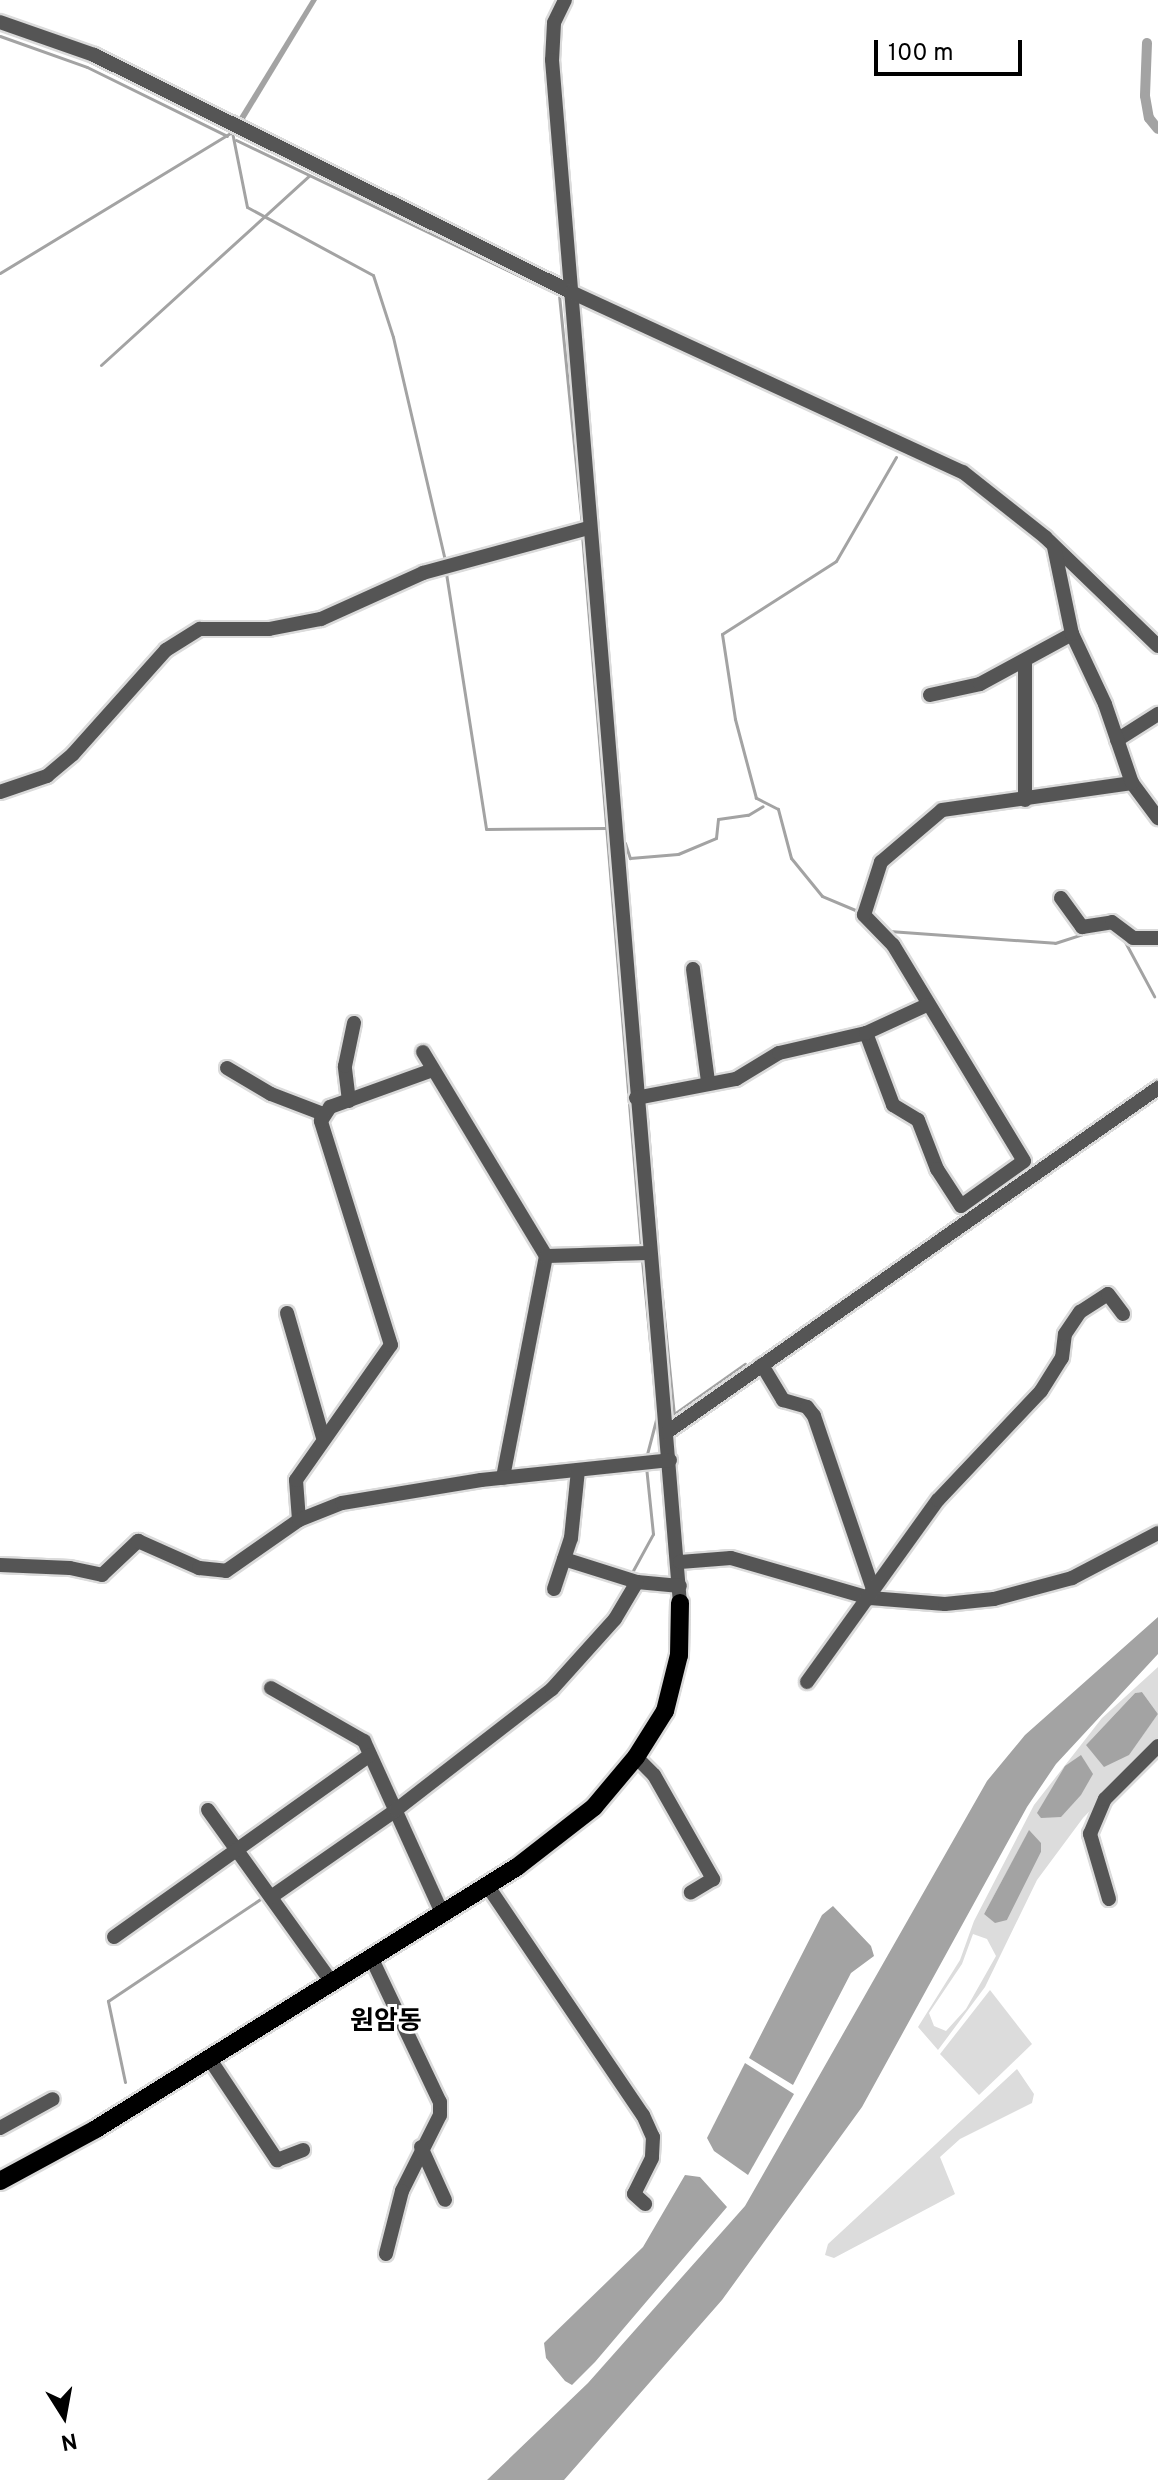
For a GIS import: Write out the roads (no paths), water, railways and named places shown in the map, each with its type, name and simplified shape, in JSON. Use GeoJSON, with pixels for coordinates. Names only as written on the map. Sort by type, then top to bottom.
{"type":"FeatureCollection","features":[{"type":"Feature","properties":{"kind":"main road"},"geometry":{"type":"LineString","coordinates":[[0,2181],[209,2058],[487,1885],[594,1807],[655,1731],[671,1693],[679,1655],[680,1594]]}},
{"type":"Feature","properties":{"kind":"street"},"geometry":{"type":"LineString","coordinates":[[564,1559],[680,1594],[680,1562],[636,1098],[551,44],[565,0]]}},
{"type":"Feature","properties":{"kind":"street"},"geometry":{"type":"LineString","coordinates":[[0,22],[94,55],[571,292],[963,472],[1054,547],[1158,646]]}},
{"type":"Feature","properties":{"kind":"street"},"geometry":{"type":"LineString","coordinates":[[0,791],[47,776],[73,754],[166,650],[200,629],[269,629],[321,619],[423,573],[589,528]]}},
{"type":"Feature","properties":{"kind":"street"},"geometry":{"type":"LineString","coordinates":[[1054,547],[1072,634],[1132,783],[1158,818]]}},
{"type":"Feature","properties":{"kind":"street"},"geometry":{"type":"LineString","coordinates":[[930,695],[980,684],[1072,634]]}},
{"type":"Feature","properties":{"kind":"street"},"geometry":{"type":"LineString","coordinates":[[1025,662],[1025,800]]}},
{"type":"Feature","properties":{"kind":"street"},"geometry":{"type":"LineString","coordinates":[[1117,740],[1158,714]]}},
{"type":"Feature","properties":{"kind":"street"},"geometry":{"type":"LineString","coordinates":[[866,1033],[893,1105],[918,1120],[937,1169],[961,1206],[1024,1161],[889,939],[866,920],[873,874],[942,810],[1132,783]]}},
{"type":"Feature","properties":{"kind":"street"},"geometry":{"type":"LineString","coordinates":[[1061,898],[1082,927],[1112,922],[1133,938],[1158,938]]}},
{"type":"Feature","properties":{"kind":"street"},"geometry":{"type":"LineString","coordinates":[[693,969],[708,1082]]}},
{"type":"Feature","properties":{"kind":"street"},"geometry":{"type":"LineString","coordinates":[[636,1098],[736,1079],[779,1053],[866,1033],[927,1005]]}},
{"type":"Feature","properties":{"kind":"street"},"geometry":{"type":"LineString","coordinates":[[349,1101],[345,1066],[354,1023]]}},
{"type":"Feature","properties":{"kind":"street"},"geometry":{"type":"LineString","coordinates":[[423,1052],[546,1256],[503,1478]]}},
{"type":"Feature","properties":{"kind":"street"},"geometry":{"type":"LineString","coordinates":[[227,1068],[271,1094],[323,1114],[349,1101],[433,1070]]}},
{"type":"Feature","properties":{"kind":"street"},"geometry":{"type":"LineString","coordinates":[[667,1432],[1158,1088]]}},
{"type":"Feature","properties":{"kind":"street"},"geometry":{"type":"LineString","coordinates":[[299,1520],[296,1480],[391,1345],[323,1132],[323,1114]]}},
{"type":"Feature","properties":{"kind":"street"},"geometry":{"type":"LineString","coordinates":[[546,1256],[649,1253]]}},
{"type":"Feature","properties":{"kind":"street"},"geometry":{"type":"LineString","coordinates":[[807,1682],[973,1458],[1041,1391],[1062,1358],[1065,1334],[1080,1312],[1108,1294],[1123,1314]]}},
{"type":"Feature","properties":{"kind":"street"},"geometry":{"type":"LineString","coordinates":[[287,1313],[323,1438]]}},
{"type":"Feature","properties":{"kind":"street"},"geometry":{"type":"LineString","coordinates":[[762,1365],[783,1400],[807,1407],[814,1416],[871,1592]]}},
{"type":"Feature","properties":{"kind":"street"},"geometry":{"type":"LineString","coordinates":[[0,1565],[70,1568],[102,1575],[138,1541],[199,1568],[226,1571],[299,1520],[342,1503],[503,1478],[670,1460]]}},
{"type":"Feature","properties":{"kind":"street"},"geometry":{"type":"LineString","coordinates":[[554,1589],[564,1559],[578,1470]]}},
{"type":"Feature","properties":{"kind":"street"},"geometry":{"type":"LineString","coordinates":[[680,1562],[731,1558],[871,1592],[945,1604],[994,1599],[1072,1578],[1158,1533]]}},
{"type":"Feature","properties":{"kind":"street"},"geometry":{"type":"LineString","coordinates":[[271,1897],[396,1810],[552,1689],[615,1619],[637,1582]]}},
{"type":"Feature","properties":{"kind":"street"},"geometry":{"type":"LineString","coordinates":[[271,1688],[364,1741],[442,1913]]}},
{"type":"Feature","properties":{"kind":"street"},"geometry":{"type":"LineString","coordinates":[[1109,1899],[1090,1834],[1105,1799],[1158,1746]]}},
{"type":"Feature","properties":{"kind":"street"},"geometry":{"type":"LineString","coordinates":[[114,1937],[370,1755]]}},
{"type":"Feature","properties":{"kind":"street"},"geometry":{"type":"LineString","coordinates":[[636,1757],[654,1775],[713,1879],[691,1892]]}},
{"type":"Feature","properties":{"kind":"street"},"geometry":{"type":"LineString","coordinates":[[208,1810],[331,1981]]}},
{"type":"Feature","properties":{"kind":"street"},"geometry":{"type":"LineString","coordinates":[[487,1885],[643,2115],[653,2137],[652,2158],[634,2194],[645,2204]]}},
{"type":"Feature","properties":{"kind":"street"},"geometry":{"type":"LineString","coordinates":[[371,1957],[438,2092],[440,2115],[421,2147],[402,2191],[386,2254]]}},
{"type":"Feature","properties":{"kind":"street"},"geometry":{"type":"LineString","coordinates":[[209,2058],[277,2160],[303,2150]]}},
{"type":"Feature","properties":{"kind":"street"},"geometry":{"type":"LineString","coordinates":[[0,2128],[53,2099]]}},
{"type":"Feature","properties":{"kind":"street"},"geometry":{"type":"LineString","coordinates":[[421,2147],[445,2200]]}},
{"type":"Feature","properties":{"kind":"waterway"},"geometry":{"type":"LineString","coordinates":[[0,36],[87,67],[227,136]]}},
{"type":"Feature","properties":{"kind":"waterway"},"geometry":{"type":"LineString","coordinates":[[1147,43],[1145,96],[1149,118],[1158,129]]}},
{"type":"Feature","properties":{"kind":"waterway"},"geometry":{"type":"LineString","coordinates":[[0,273],[232,132],[247,207],[373,275],[393,337],[445,561]]}},
{"type":"Feature","properties":{"kind":"waterway"},"geometry":{"type":"LineString","coordinates":[[236,140],[559,295],[582,527]]}},
{"type":"Feature","properties":{"kind":"waterway"},"geometry":{"type":"LineString","coordinates":[[101,365],[309,176]]}},
{"type":"Feature","properties":{"kind":"waterway"},"geometry":{"type":"LineString","coordinates":[[583,351],[624,845]]}},
{"type":"Feature","properties":{"kind":"waterway"},"geometry":{"type":"LineString","coordinates":[[860,912],[822,896],[791,858],[778,809],[756,798],[735,719],[722,634],[836,561],[896,457]]}},
{"type":"Feature","properties":{"kind":"waterway"},"geometry":{"type":"LineString","coordinates":[[582,535],[641,1248]]}},
{"type":"Feature","properties":{"kind":"waterway"},"geometry":{"type":"LineString","coordinates":[[446,573],[486,829],[607,828]]}},
{"type":"Feature","properties":{"kind":"waterway"},"geometry":{"type":"LineString","coordinates":[[625,843],[630,858],[678,854],[716,838],[718,819],[748,815],[763,806]]}},
{"type":"Feature","properties":{"kind":"waterway"},"geometry":{"type":"LineString","coordinates":[[889,931],[1055,943],[1086,933]]}},
{"type":"Feature","properties":{"kind":"waterway"},"geometry":{"type":"LineString","coordinates":[[1124,940],[1154,996]]}},
{"type":"Feature","properties":{"kind":"waterway"},"geometry":{"type":"LineString","coordinates":[[647,1116],[657,1240]]}},
{"type":"Feature","properties":{"kind":"waterway"},"geometry":{"type":"LineString","coordinates":[[642,1260],[657,1416],[646,1458]]}},
{"type":"Feature","properties":{"kind":"waterway"},"geometry":{"type":"LineString","coordinates":[[661,1287],[674,1414],[745,1364]]}},
{"type":"Feature","properties":{"kind":"waterway"},"geometry":{"type":"LineString","coordinates":[[630,1576],[653,1534],[646,1466]]}},
{"type":"Feature","properties":{"kind":"waterway"},"geometry":{"type":"LineString","coordinates":[[125,2082],[108,2001],[265,1896]]}},
{"type":"Feature","properties":{"kind":"district","name":"원암동"},"geometry":{"type":"Point","coordinates":[386,2023]}}]}
